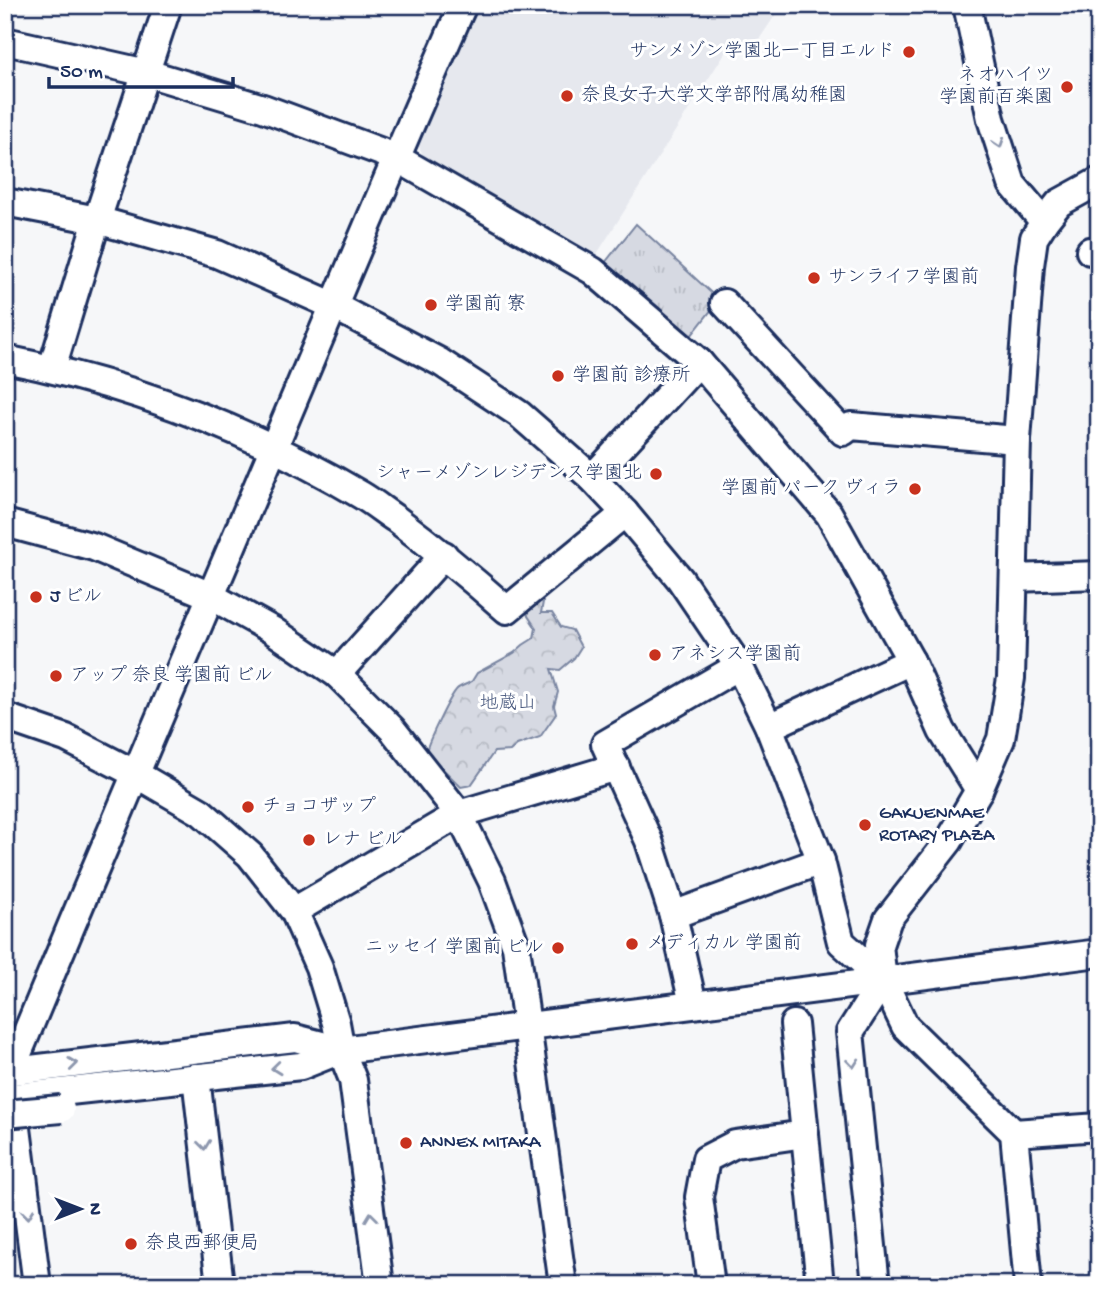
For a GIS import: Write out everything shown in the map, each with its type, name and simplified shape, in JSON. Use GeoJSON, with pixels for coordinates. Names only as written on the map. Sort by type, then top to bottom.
{"type":"FeatureCollection","features":[{"type":"Feature","properties":{"kind":"street"},"geometry":{"type":"LineString","coordinates":[[52,368],[97,220],[168,5]]}},
{"type":"Feature","properties":{"kind":"street"},"geometry":{"type":"LineString","coordinates":[[10,1071],[134,773],[274,449],[332,305],[463,5]]}},
{"type":"Feature","properties":{"kind":"street"},"geometry":{"type":"LineString","coordinates":[[967,5],[991,119],[1012,184],[1044,222]]}},
{"type":"Feature","properties":{"kind":"street"},"geometry":{"type":"LineString","coordinates":[[5,41],[147,73],[263,108],[396,157],[593,271],[699,362],[829,514],[911,660],[942,731],[979,790]]}},
{"type":"Feature","properties":{"kind":"street"},"geometry":{"type":"LineString","coordinates":[[1028,1285],[1014,1133],[905,1026],[883,979],[879,945],[888,919],[949,841],[979,790],[1001,739],[1011,678],[1017,440],[1034,238],[1059,204],[1099,181]]}},
{"type":"Feature","properties":{"kind":"street"},"geometry":{"type":"LineString","coordinates":[[5,202],[97,220],[217,254],[332,305],[440,362],[519,414],[592,478],[680,579],[739,666],[769,727],[821,861],[841,942],[883,979]]}},
{"type":"Feature","properties":{"kind":"street"},"geometry":{"type":"LineString","coordinates":[[724,303],[843,432],[852,426],[1017,440]]}},
{"type":"Feature","properties":{"kind":"street"},"geometry":{"type":"LineString","coordinates":[[5,359],[52,368],[158,399],[274,449],[363,496],[444,555],[507,610],[625,513]]}},
{"type":"Feature","properties":{"kind":"street"},"geometry":{"type":"LineString","coordinates":[[592,478],[699,362]]}},
{"type":"Feature","properties":{"kind":"street"},"geometry":{"type":"LineString","coordinates":[[5,523],[94,547],[211,596],[272,630],[337,674],[392,729],[459,814],[492,881],[516,946],[563,1285]]}},
{"type":"Feature","properties":{"kind":"street"},"geometry":{"type":"LineString","coordinates":[[337,674],[444,555]]}},
{"type":"Feature","properties":{"kind":"street"},"geometry":{"type":"LineString","coordinates":[[1014,578],[1099,575]]}},
{"type":"Feature","properties":{"kind":"street"},"geometry":{"type":"LineString","coordinates":[[769,727],[911,660]]}},
{"type":"Feature","properties":{"kind":"street"},"geometry":{"type":"LineString","coordinates":[[693,1004],[673,915],[649,841],[605,744],[739,666]]}},
{"type":"Feature","properties":{"kind":"street"},"geometry":{"type":"LineString","coordinates":[[5,717],[66,738],[201,812],[250,855],[294,911],[319,967],[341,1050],[353,1080],[380,1285]]}},
{"type":"Feature","properties":{"kind":"street"},"geometry":{"type":"LineString","coordinates":[[146,746],[158,770],[212,802],[244,829],[299,893],[321,895]]}},
{"type":"Feature","properties":{"kind":"street"},"geometry":{"type":"LineString","coordinates":[[294,911],[459,814],[616,766]]}},
{"type":"Feature","properties":{"kind":"street"},"geometry":{"type":"LineString","coordinates":[[673,915],[821,861]]}},
{"type":"Feature","properties":{"kind":"street"},"geometry":{"type":"LineString","coordinates":[[8,1103],[196,1077],[300,1066],[341,1050],[1099,953]]}},
{"type":"Feature","properties":{"kind":"street"},"geometry":{"type":"LineString","coordinates":[[876,1285],[850,1032],[883,979]]}},
{"type":"Feature","properties":{"kind":"street"},"geometry":{"type":"LineString","coordinates":[[794,1024],[820,1285]]}},
{"type":"Feature","properties":{"kind":"street"},"geometry":{"type":"LineString","coordinates":[[10,1071],[295,1038],[341,1050]]}},
{"type":"Feature","properties":{"kind":"street"},"geometry":{"type":"LineString","coordinates":[[196,1077],[220,1285]]}},
{"type":"Feature","properties":{"kind":"street"},"geometry":{"type":"LineString","coordinates":[[8,1103],[61,1109]]}},
{"type":"Feature","properties":{"kind":"street"},"geometry":{"type":"LineString","coordinates":[[8,1103],[37,1285]]}},
{"type":"Feature","properties":{"kind":"street"},"geometry":{"type":"LineString","coordinates":[[1014,1133],[1099,1127]]}},
{"type":"Feature","properties":{"kind":"street"},"geometry":{"type":"LineString","coordinates":[[710,1285],[699,1197],[706,1159],[734,1144],[805,1134]]}},
{"type":"Feature","properties":{"kind":"shaded area","name":"奈良女子大学文学部附属幼稚園"},"geometry":{"type":"Polygon","coordinates":[[[474,5],[782,5],[752,50],[735,37],[595,257],[428,166],[417,142],[474,5]]]}},
{"type":"Feature","properties":{"kind":"green space"},"geometry":{"type":"Polygon","coordinates":[[[636,224],[719,300],[691,336],[604,264],[636,224]]]}},
{"type":"Feature","properties":{"kind":"green space","name":"地蔵山"},"geometry":{"type":"Polygon","coordinates":[[[532,599],[543,602],[541,613],[552,613],[561,627],[572,630],[581,647],[574,658],[560,670],[551,669],[558,692],[554,706],[556,714],[540,737],[517,745],[510,751],[494,752],[471,785],[461,787],[426,752],[427,747],[457,689],[472,681],[477,673],[514,653],[534,638],[536,628],[528,616],[526,605],[532,599]]]}},
{"type":"Feature","properties":{"kind":"place","name":"サンメゾン学園北一丁目エルド"},"geometry":{"type":"Point","coordinates":[909,52]}},
{"type":"Feature","properties":{"kind":"place","name":"ネオハイツ 学園前百楽園"},"geometry":{"type":"Point","coordinates":[1067,87]}},
{"type":"Feature","properties":{"kind":"place","name":"奈良女子大学文学部附属幼稚園"},"geometry":{"type":"Point","coordinates":[567,96]}},
{"type":"Feature","properties":{"kind":"place","name":"サンライフ学園前"},"geometry":{"type":"Point","coordinates":[814,278]}},
{"type":"Feature","properties":{"kind":"place","name":"学園前 寮"},"geometry":{"type":"Point","coordinates":[431,305]}},
{"type":"Feature","properties":{"kind":"place","name":"学園前 診療所"},"geometry":{"type":"Point","coordinates":[558,376]}},
{"type":"Feature","properties":{"kind":"place","name":"シャーメゾンレジデンス学園北"},"geometry":{"type":"Point","coordinates":[656,474]}},
{"type":"Feature","properties":{"kind":"place","name":"学園前 パーク ヴィラ"},"geometry":{"type":"Point","coordinates":[915,489]}},
{"type":"Feature","properties":{"kind":"place","name":"J ビル"},"geometry":{"type":"Point","coordinates":[36,597]}},
{"type":"Feature","properties":{"kind":"place","name":"アネシス学園前"},"geometry":{"type":"Point","coordinates":[655,655]}},
{"type":"Feature","properties":{"kind":"place","name":"アップ 奈良 学園前 ビル"},"geometry":{"type":"Point","coordinates":[56,676]}},
{"type":"Feature","properties":{"kind":"place","name":"チョコザップ"},"geometry":{"type":"Point","coordinates":[248,807]}},
{"type":"Feature","properties":{"kind":"place","name":"GAKUENMAE ROTARY PLAZA"},"geometry":{"type":"Point","coordinates":[865,825]}},
{"type":"Feature","properties":{"kind":"place","name":"レナ ビル"},"geometry":{"type":"Point","coordinates":[309,840]}},
{"type":"Feature","properties":{"kind":"place","name":"メディカル 学園前"},"geometry":{"type":"Point","coordinates":[632,944]}},
{"type":"Feature","properties":{"kind":"place","name":"ニッセイ 学園前 ビル"},"geometry":{"type":"Point","coordinates":[558,948]}},
{"type":"Feature","properties":{"kind":"place","name":"ANNEX MITAKA"},"geometry":{"type":"Point","coordinates":[406,1143]}},
{"type":"Feature","properties":{"kind":"place","name":"奈良西郵便局"},"geometry":{"type":"Point","coordinates":[131,1244]}}]}
